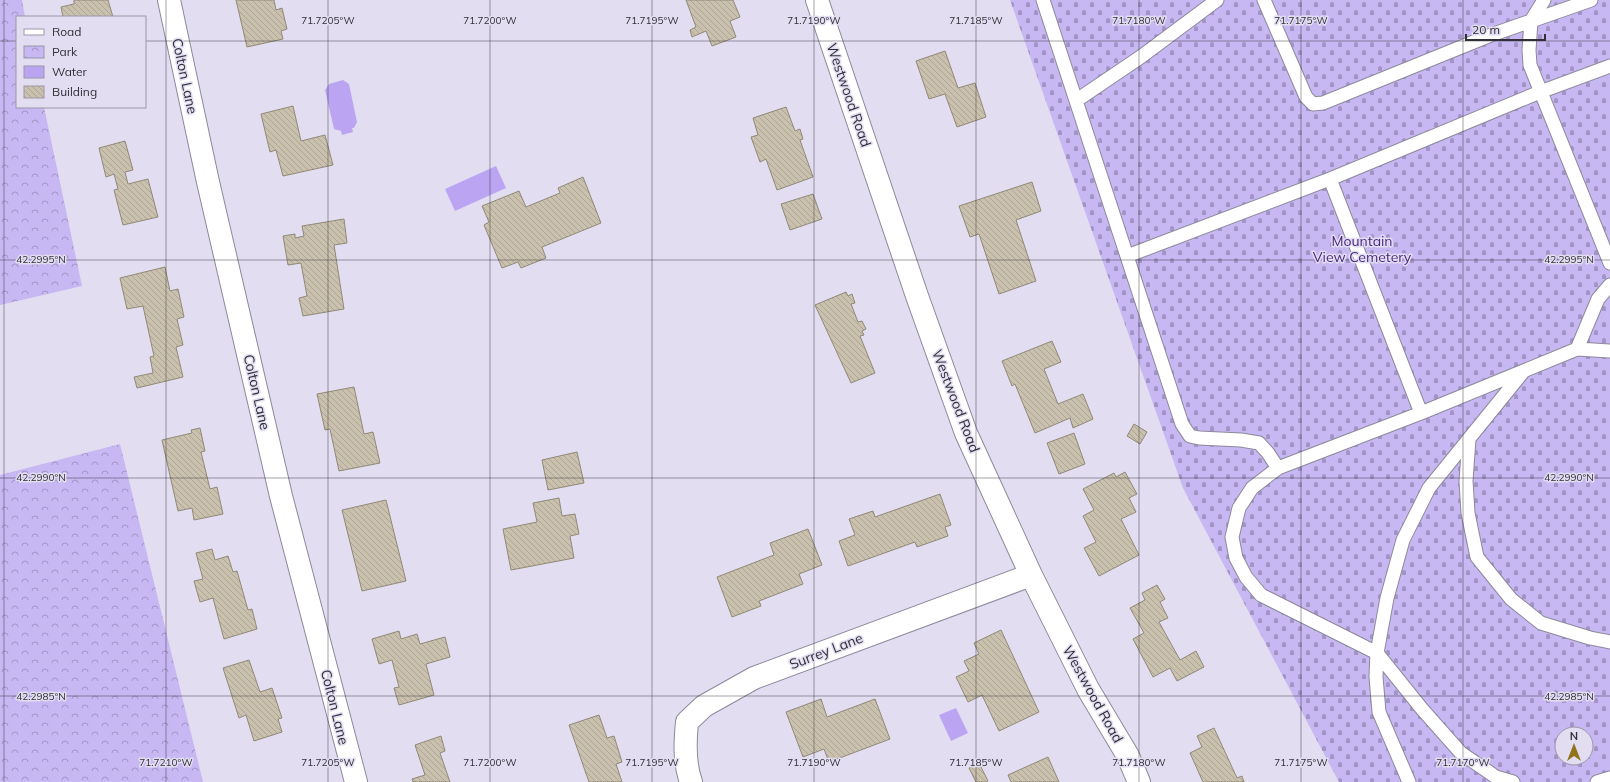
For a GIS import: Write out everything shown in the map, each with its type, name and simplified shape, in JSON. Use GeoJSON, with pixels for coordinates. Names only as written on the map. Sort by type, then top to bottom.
{"type":"FeatureCollection","features":[{"type":"Feature","properties":{"kind":"street","name":"Colton Lane"},"geometry":{"type":"LineString","coordinates":[[169,0],[207,176],[281,496],[356,782]]}},
{"type":"Feature","properties":{"kind":"street","name":"Westwood Road"},"geometry":{"type":"LineString","coordinates":[[817,0],[917,296],[966,433],[1031,575],[1088,689],[1128,756],[1139,782]]}},
{"type":"Feature","properties":{"kind":"street","name":"Surrey Lane"},"geometry":{"type":"LineString","coordinates":[[690,782],[684,745],[687,722],[704,706],[754,678],[1031,575]]}},
{"type":"Feature","properties":{"kind":"lane"},"geometry":{"type":"LineString","coordinates":[[1043,0],[1182,424],[1190,436],[1259,443],[1278,468]]}},
{"type":"Feature","properties":{"kind":"lane"},"geometry":{"type":"LineString","coordinates":[[1077,100],[1142,56],[1217,0]]}},
{"type":"Feature","properties":{"kind":"lane"},"geometry":{"type":"LineString","coordinates":[[1264,0],[1306,98],[1313,104],[1323,103],[1491,36],[1591,0]]}},
{"type":"Feature","properties":{"kind":"lane"},"geometry":{"type":"LineString","coordinates":[[1544,0],[1531,22],[1529,50],[1530,65],[1610,263]]}},
{"type":"Feature","properties":{"kind":"lane"},"geometry":{"type":"LineString","coordinates":[[1127,256],[1330,179],[1540,92],[1610,66]]}},
{"type":"Feature","properties":{"kind":"lane"},"geometry":{"type":"LineString","coordinates":[[1330,179],[1421,413]]}},
{"type":"Feature","properties":{"kind":"lane"},"geometry":{"type":"LineString","coordinates":[[1577,350],[1598,299],[1610,285]]}},
{"type":"Feature","properties":{"kind":"lane"},"geometry":{"type":"LineString","coordinates":[[1513,782],[1496,777],[1461,753],[1422,709],[1377,653],[1262,594],[1246,578],[1236,558],[1232,537],[1239,508],[1252,488],[1278,468],[1421,413],[1577,350],[1610,351]]}},
{"type":"Feature","properties":{"kind":"lane"},"geometry":{"type":"LineString","coordinates":[[1409,782],[1379,712],[1376,677],[1377,653],[1387,598],[1403,540],[1429,488],[1523,372]]}},
{"type":"Feature","properties":{"kind":"lane"},"geometry":{"type":"LineString","coordinates":[[1469,440],[1466,480],[1468,513],[1477,557],[1511,599],[1541,623],[1590,638],[1610,642]]}},
{"type":"Feature","properties":{"kind":"lane"},"geometry":{"type":"LineString","coordinates":[[1597,782],[1610,778]]}},
{"type":"Feature","properties":{"kind":"green space"},"geometry":{"type":"Polygon","coordinates":[[[0,0],[22,0],[25,16],[16,16],[16,108],[44,108],[82,286],[0,305],[0,0]]]}},
{"type":"Feature","properties":{"kind":"green space","name":"Mountain View Cemetery"},"geometry":{"type":"Polygon","coordinates":[[[1010,0],[1610,0],[1610,782],[1339,782],[1183,488],[1010,0]]]}},
{"type":"Feature","properties":{"kind":"green space"},"geometry":{"type":"Polygon","coordinates":[[[120,444],[203,782],[0,782],[0,475],[120,444]]]}},
{"type":"Feature","properties":{"kind":"water"},"geometry":{"type":"Polygon","coordinates":[[[343,80],[349,84],[357,122],[354,128],[352,128],[353,132],[342,135],[341,131],[334,129],[325,90],[329,84],[343,80]]]}},
{"type":"Feature","properties":{"kind":"water"},"geometry":{"type":"Polygon","coordinates":[[[496,166],[506,188],[455,211],[445,189],[496,166]]]}},
{"type":"Feature","properties":{"kind":"water"},"geometry":{"type":"Polygon","coordinates":[[[956,708],[968,733],[951,741],[939,715],[956,708]]]}},
{"type":"Feature","properties":{"kind":"building"},"geometry":{"type":"Polygon","coordinates":[[[74,0],[108,0],[113,16],[63,16],[61,7],[74,4],[74,0]]]}},
{"type":"Feature","properties":{"kind":"building"},"geometry":{"type":"Polygon","coordinates":[[[236,0],[274,0],[276,10],[282,8],[287,29],[281,31],[283,39],[247,47],[236,0]]]}},
{"type":"Feature","properties":{"kind":"building"},"geometry":{"type":"Polygon","coordinates":[[[686,0],[733,0],[740,17],[730,21],[736,37],[712,46],[706,31],[692,37],[690,30],[696,27],[686,0]]]}},
{"type":"Feature","properties":{"kind":"building"},"geometry":{"type":"Polygon","coordinates":[[[945,51],[958,88],[975,83],[986,117],[957,127],[945,94],[929,99],[916,61],[945,51]]]}},
{"type":"Feature","properties":{"kind":"building"},"geometry":{"type":"Polygon","coordinates":[[[293,106],[301,141],[325,135],[333,165],[283,176],[276,150],[270,152],[261,114],[293,106]]]}},
{"type":"Feature","properties":{"kind":"building"},"geometry":{"type":"Polygon","coordinates":[[[786,107],[795,131],[800,129],[803,139],[800,140],[813,177],[777,190],[766,159],[760,162],[751,137],[758,135],[753,118],[786,107]]]}},
{"type":"Feature","properties":{"kind":"building"},"geometry":{"type":"Polygon","coordinates":[[[125,141],[133,170],[125,172],[128,184],[148,179],[158,217],[123,225],[114,190],[118,189],[114,174],[106,177],[99,148],[125,141]]]}},
{"type":"Feature","properties":{"kind":"building"},"geometry":{"type":"Polygon","coordinates":[[[583,177],[601,223],[542,247],[546,258],[521,268],[518,262],[502,268],[484,225],[489,222],[482,206],[519,191],[526,207],[560,193],[558,188],[583,177]]]}},
{"type":"Feature","properties":{"kind":"building"},"geometry":{"type":"Polygon","coordinates":[[[1032,182],[1041,211],[1016,220],[1036,281],[999,294],[979,234],[970,237],[959,206],[1032,182]]]}},
{"type":"Feature","properties":{"kind":"building"},"geometry":{"type":"Polygon","coordinates":[[[813,194],[822,219],[790,230],[781,204],[813,194]]]}},
{"type":"Feature","properties":{"kind":"building"},"geometry":{"type":"Polygon","coordinates":[[[344,219],[347,243],[334,245],[344,309],[303,316],[299,298],[307,296],[301,263],[288,265],[283,236],[295,234],[295,238],[304,236],[302,226],[344,219]]]}},
{"type":"Feature","properties":{"kind":"building"},"geometry":{"type":"Polygon","coordinates":[[[165,267],[170,291],[178,289],[184,317],[177,319],[183,345],[176,347],[183,377],[137,388],[134,377],[153,373],[150,357],[154,356],[143,306],[127,309],[120,278],[165,267]]]}},
{"type":"Feature","properties":{"kind":"building"},"geometry":{"type":"Polygon","coordinates":[[[846,292],[848,296],[852,294],[855,303],[851,304],[858,322],[862,321],[866,329],[862,331],[864,335],[860,336],[875,373],[851,383],[815,305],[846,292]]]}},
{"type":"Feature","properties":{"kind":"building"},"geometry":{"type":"Polygon","coordinates":[[[1052,341],[1061,362],[1044,369],[1058,404],[1083,394],[1093,419],[1073,428],[1070,418],[1035,433],[1015,384],[1012,386],[1002,361],[1052,341]]]}},
{"type":"Feature","properties":{"kind":"building"},"geometry":{"type":"Polygon","coordinates":[[[354,387],[364,434],[373,432],[380,463],[339,471],[330,429],[325,430],[317,394],[354,387]]]}},
{"type":"Feature","properties":{"kind":"building"},"geometry":{"type":"Polygon","coordinates":[[[1134,424],[1147,432],[1140,444],[1127,436],[1134,424]]]}},
{"type":"Feature","properties":{"kind":"building"},"geometry":{"type":"Polygon","coordinates":[[[200,428],[205,451],[201,452],[210,489],[217,487],[223,514],[194,520],[192,508],[178,511],[162,440],[192,433],[191,430],[200,428]]]}},
{"type":"Feature","properties":{"kind":"building"},"geometry":{"type":"Polygon","coordinates":[[[1074,433],[1085,464],[1059,474],[1047,443],[1074,433]]]}},
{"type":"Feature","properties":{"kind":"building"},"geometry":{"type":"Polygon","coordinates":[[[577,452],[584,483],[548,490],[542,460],[577,452]]]}},
{"type":"Feature","properties":{"kind":"building"},"geometry":{"type":"Polygon","coordinates":[[[1125,472],[1137,494],[1129,498],[1136,512],[1121,519],[1139,555],[1099,576],[1084,548],[1096,542],[1083,516],[1094,510],[1083,489],[1114,473],[1116,477],[1125,472]]]}},
{"type":"Feature","properties":{"kind":"building"},"geometry":{"type":"Polygon","coordinates":[[[940,494],[951,525],[945,527],[948,536],[917,547],[915,542],[848,566],[839,541],[855,535],[849,519],[873,511],[875,517],[940,494]]]}},
{"type":"Feature","properties":{"kind":"building"},"geometry":{"type":"Polygon","coordinates":[[[559,498],[562,516],[575,514],[579,534],[570,536],[574,558],[511,570],[503,529],[537,522],[533,503],[559,498]]]}},
{"type":"Feature","properties":{"kind":"building"},"geometry":{"type":"Polygon","coordinates":[[[386,500],[406,581],[362,591],[342,510],[386,500]]]}},
{"type":"Feature","properties":{"kind":"building"},"geometry":{"type":"Polygon","coordinates":[[[808,529],[822,565],[799,574],[803,584],[759,601],[761,606],[732,617],[717,577],[774,555],[770,543],[808,529]]]}},
{"type":"Feature","properties":{"kind":"building"},"geometry":{"type":"Polygon","coordinates":[[[212,549],[215,560],[228,556],[233,572],[237,571],[248,610],[252,609],[257,629],[224,639],[213,598],[200,602],[194,581],[203,579],[196,553],[212,549]]]}},
{"type":"Feature","properties":{"kind":"building"},"geometry":{"type":"Polygon","coordinates":[[[1157,585],[1165,599],[1160,602],[1168,618],[1159,622],[1180,660],[1196,651],[1204,667],[1177,681],[1170,668],[1153,677],[1133,639],[1144,633],[1130,608],[1145,600],[1142,593],[1157,585]]]}},
{"type":"Feature","properties":{"kind":"building"},"geometry":{"type":"Polygon","coordinates":[[[1001,630],[1039,712],[999,731],[982,695],[968,702],[956,677],[969,671],[964,661],[979,654],[974,643],[1001,630]]]}},
{"type":"Feature","properties":{"kind":"building"},"geometry":{"type":"Polygon","coordinates":[[[399,631],[401,639],[417,634],[420,644],[445,637],[450,657],[426,664],[434,695],[399,705],[394,688],[399,687],[392,660],[379,664],[372,639],[399,631]]]}},
{"type":"Feature","properties":{"kind":"building"},"geometry":{"type":"Polygon","coordinates":[[[249,660],[260,692],[272,688],[282,718],[278,719],[282,732],[254,741],[246,715],[239,718],[223,668],[249,660]]]}},
{"type":"Feature","properties":{"kind":"building"},"geometry":{"type":"Polygon","coordinates":[[[821,699],[827,717],[875,699],[890,739],[829,762],[824,749],[803,757],[786,712],[821,699]]]}},
{"type":"Feature","properties":{"kind":"building"},"geometry":{"type":"Polygon","coordinates":[[[599,715],[607,738],[614,736],[622,762],[616,764],[622,782],[589,782],[569,725],[599,715]]]}},
{"type":"Feature","properties":{"kind":"building"},"geometry":{"type":"Polygon","coordinates":[[[1214,728],[1237,778],[1242,776],[1244,782],[1203,782],[1190,753],[1202,747],[1197,736],[1214,728]]]}},
{"type":"Feature","properties":{"kind":"building"},"geometry":{"type":"Polygon","coordinates":[[[441,736],[445,751],[440,753],[450,782],[413,782],[412,779],[425,775],[415,745],[441,736]]]}},
{"type":"Feature","properties":{"kind":"building"},"geometry":{"type":"Polygon","coordinates":[[[1048,757],[1059,782],[1011,782],[1008,775],[1048,757]]]}},
{"type":"Feature","properties":{"kind":"building"},"geometry":{"type":"Polygon","coordinates":[[[979,763],[988,781],[986,782],[976,782],[969,768],[979,763]]]}}]}
